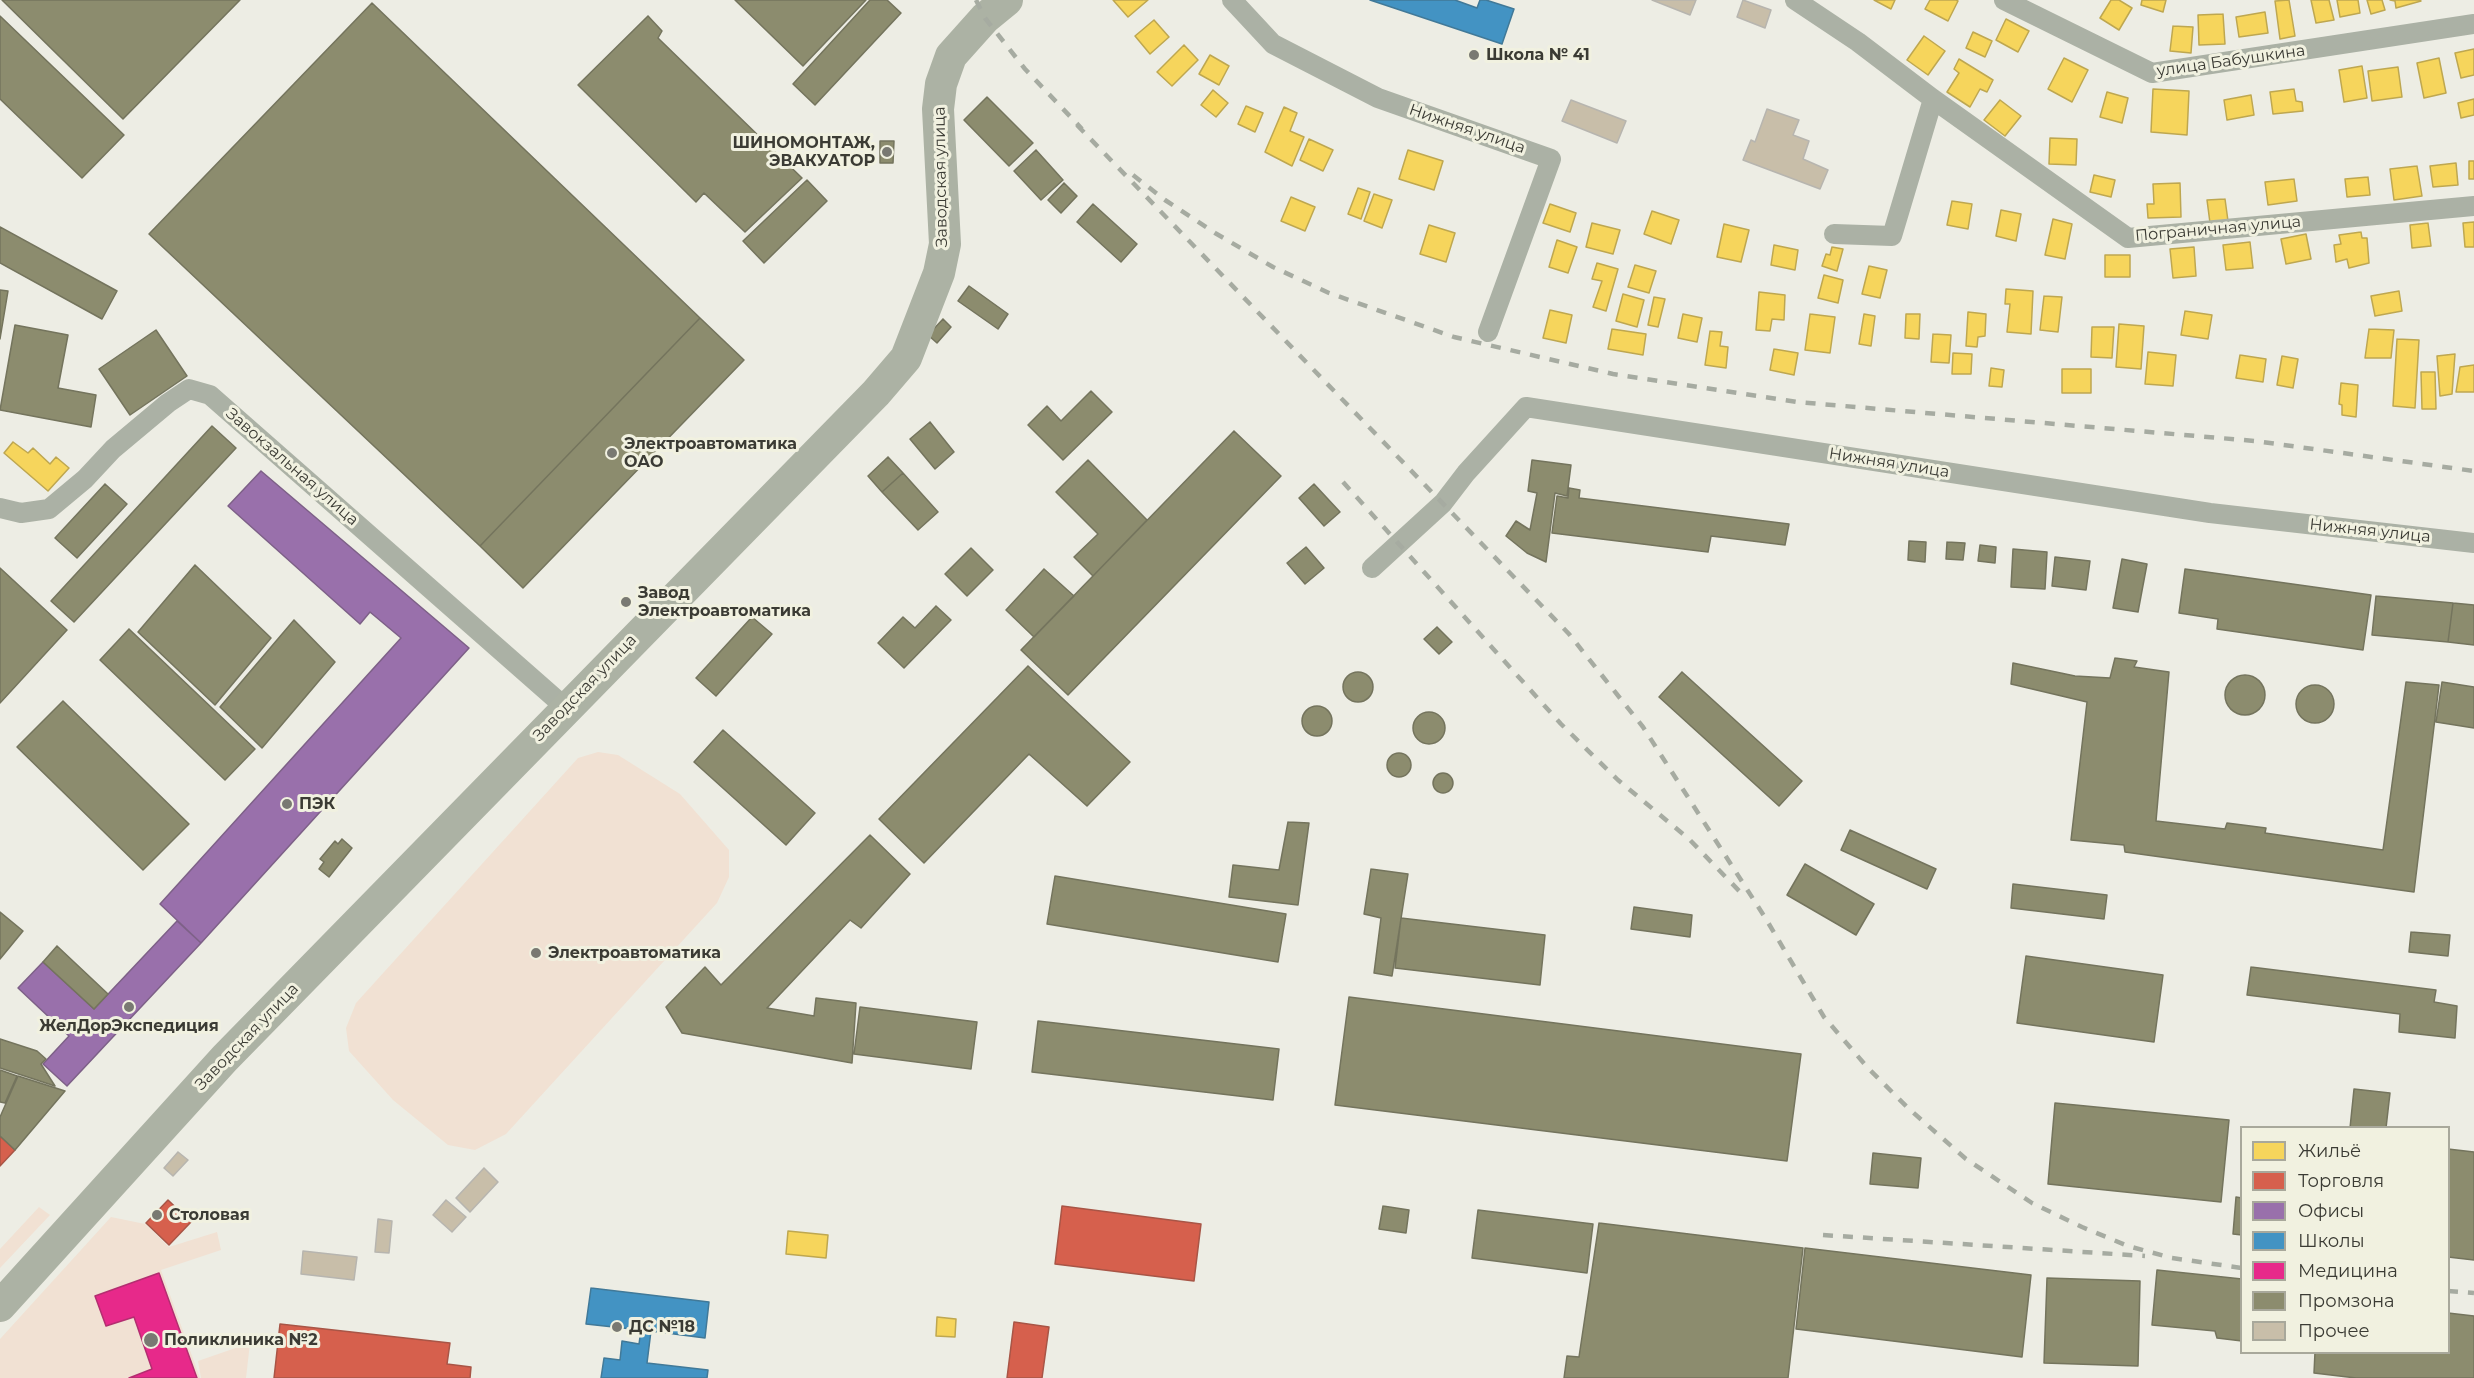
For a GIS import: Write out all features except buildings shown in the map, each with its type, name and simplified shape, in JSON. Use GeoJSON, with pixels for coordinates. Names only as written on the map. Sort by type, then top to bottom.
{"type":"FeatureCollection","features":[{"type":"Feature","properties":{"kind":"main road","name":"Заводская улица"},"geometry":{"type":"LineString","coordinates":[[0,1306],[225,1058],[876,393],[906,358],[939,273],[945,244],[938,109],[941,84],[951,56],[985,18],[1007,0]]}},
{"type":"Feature","properties":{"kind":"street","name":"Нижняя улица"},"geometry":{"type":"LineString","coordinates":[[1232,0],[1273,44],[1378,98],[1551,159],[1488,332]]}},
{"type":"Feature","properties":{"kind":"street","name":"Пограничная улица"},"geometry":{"type":"LineString","coordinates":[[1795,0],[1858,42],[1933,99],[2128,238],[2474,206]]}},
{"type":"Feature","properties":{"kind":"street","name":"улица Бабушкина"},"geometry":{"type":"LineString","coordinates":[[2004,0],[2152,73],[2474,24]]}},
{"type":"Feature","properties":{"kind":"street"},"geometry":{"type":"LineString","coordinates":[[1834,234],[1892,236],[1933,99]]}},
{"type":"Feature","properties":{"kind":"street","name":"Завокзальная улица"},"geometry":{"type":"LineString","coordinates":[[0,508],[21,513],[49,509],[168,403],[189,389],[210,395],[566,708]]}},
{"type":"Feature","properties":{"kind":"street","name":"Нижняя улица"},"geometry":{"type":"LineString","coordinates":[[1372,568],[1443,503],[1466,473],[1526,407],[2210,513],[2474,543]]}},
{"type":"Feature","properties":{"kind":"shaded area","name":"Электроавтоматика"},"geometry":{"type":"Polygon","coordinates":[[[598,752],[618,755],[680,794],[729,850],[729,877],[717,903],[506,1134],[475,1150],[448,1145],[393,1100],[349,1051],[346,1028],[356,1003],[578,758],[598,752]]]}},
{"type":"Feature","properties":{"kind":"shaded area"},"geometry":{"type":"Polygon","coordinates":[[[39,1207],[50,1215],[0,1268],[0,1249],[39,1207]]]}},
{"type":"Feature","properties":{"kind":"shaded area"},"geometry":{"type":"Polygon","coordinates":[[[111,1217],[145,1224],[169,1247],[217,1232],[221,1250],[161,1270],[200,1378],[0,1378],[0,1339],[111,1217]]]}},
{"type":"Feature","properties":{"kind":"shaded area"},"geometry":{"type":"Polygon","coordinates":[[[250,1343],[246,1378],[201,1378],[198,1361],[250,1343]]]}},
{"type":"Feature","properties":{"kind":"railway"},"geometry":{"type":"LineString","coordinates":[[976,0],[985,18],[1025,69],[1082,129]]}},
{"type":"Feature","properties":{"kind":"railway"},"geometry":{"type":"LineString","coordinates":[[1077,125],[1569,634],[1643,727],[1766,919],[1824,1017],[1868,1068],[1908,1108],[1966,1159],[2032,1203],[2128,1246],[2172,1258],[2240,1268]]}},
{"type":"Feature","properties":{"kind":"railway"},"geometry":{"type":"LineString","coordinates":[[1133,175],[1165,200],[1215,233],[1273,267],[1329,293],[1454,337],[1613,374],[1797,402],[2255,441],[2474,471]]}},
{"type":"Feature","properties":{"kind":"railway"},"geometry":{"type":"LineString","coordinates":[[1343,482],[1561,724],[1618,780],[1689,839],[1745,897]]}},
{"type":"Feature","properties":{"kind":"railway"},"geometry":{"type":"LineString","coordinates":[[1823,1235],[2145,1256]]}},
{"type":"Feature","properties":{"kind":"railway"},"geometry":{"type":"LineString","coordinates":[[2450,1291],[2474,1293]]}},
{"type":"Feature","properties":{"kind":"place","name":"Школа № 41"},"geometry":{"type":"Point","coordinates":[1474,55]}},
{"type":"Feature","properties":{"kind":"place","name":"ШИНОМОНТАЖ, ЭВАКУАТОР"},"geometry":{"type":"Point","coordinates":[887,152]}},
{"type":"Feature","properties":{"kind":"place","name":"Электроавтоматика ОАО"},"geometry":{"type":"Point","coordinates":[612,453]}},
{"type":"Feature","properties":{"kind":"place","name":"Завод Электроавтоматика"},"geometry":{"type":"Point","coordinates":[626,602]}},
{"type":"Feature","properties":{"kind":"place","name":"ПЭК"},"geometry":{"type":"Point","coordinates":[287,804]}},
{"type":"Feature","properties":{"kind":"place","name":"Электроавтоматика"},"geometry":{"type":"Point","coordinates":[536,953]}},
{"type":"Feature","properties":{"kind":"place","name":"ЖелДорЭкспедиция"},"geometry":{"type":"Point","coordinates":[129,1007]}},
{"type":"Feature","properties":{"kind":"place","name":"Столовая"},"geometry":{"type":"Point","coordinates":[157,1215]}},
{"type":"Feature","properties":{"kind":"place","name":"ДС №18"},"geometry":{"type":"Point","coordinates":[617,1327]}},
{"type":"Feature","properties":{"kind":"place","name":"Поликлиника №2"},"geometry":{"type":"Point","coordinates":[151,1340]}}]}
